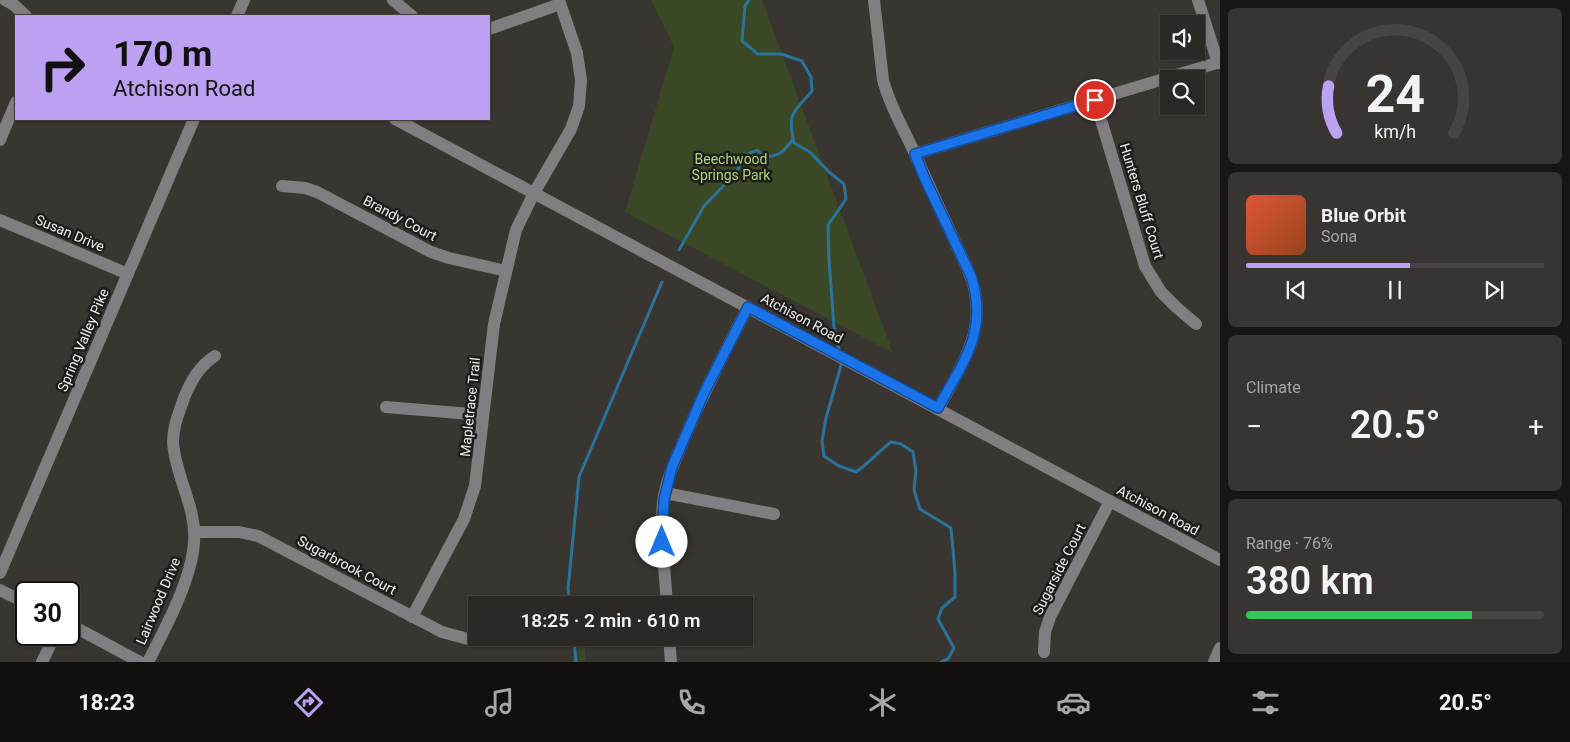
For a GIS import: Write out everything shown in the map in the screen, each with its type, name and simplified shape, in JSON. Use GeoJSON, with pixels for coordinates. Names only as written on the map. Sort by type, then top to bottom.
{"type":"FeatureCollection","features":[{"type":"Feature","properties":{"kind":"street"},"geometry":{"type":"LineString","coordinates":[[5,0],[25,15]]}},
{"type":"Feature","properties":{"kind":"street"},"geometry":{"type":"LineString","coordinates":[[237,15],[244,0]]}},
{"type":"Feature","properties":{"kind":"street"},"geometry":{"type":"LineString","coordinates":[[393,0],[411,15]]}},
{"type":"Feature","properties":{"kind":"street"},"geometry":{"type":"LineString","coordinates":[[874,0],[885,88],[892,108],[971,276],[978,307],[977,325],[969,351],[938,408]]}},
{"type":"Feature","properties":{"kind":"street"},"geometry":{"type":"LineString","coordinates":[[915,154],[1219,63],[1198,0]]}},
{"type":"Feature","properties":{"kind":"street"},"geometry":{"type":"LineString","coordinates":[[490,29],[560,2]]}},
{"type":"Feature","properties":{"kind":"street","name":"Mapletrace Trail"},"geometry":{"type":"LineString","coordinates":[[412,617],[464,519],[475,486],[494,324],[516,230],[534,193],[571,129],[579,106],[581,80],[577,53],[560,2]]}},
{"type":"Feature","properties":{"kind":"street","name":"Hunters Bluff Court"},"geometry":{"type":"LineString","coordinates":[[1095,100],[1146,266],[1161,292],[1196,324]]}},
{"type":"Feature","properties":{"kind":"street"},"geometry":{"type":"LineString","coordinates":[[0,140],[15,104]]}},
{"type":"Feature","properties":{"kind":"street","name":"Spring Valley Pike"},"geometry":{"type":"LineString","coordinates":[[0,573],[194,120]]}},
{"type":"Feature","properties":{"kind":"street","name":"Atchison Road"},"geometry":{"type":"LineString","coordinates":[[397,120],[1220,560]]}},
{"type":"Feature","properties":{"kind":"street","name":"Brandy Court"},"geometry":{"type":"LineString","coordinates":[[282,186],[305,188],[317,192],[431,252],[506,271]]}},
{"type":"Feature","properties":{"kind":"street","name":"Susan Drive"},"geometry":{"type":"LineString","coordinates":[[0,220],[128,274]]}},
{"type":"Feature","properties":{"kind":"street"},"geometry":{"type":"LineString","coordinates":[[666,596],[662,517],[665,493],[672,467],[700,401],[748,307]]}},
{"type":"Feature","properties":{"kind":"street","name":"Lairwood Drive"},"geometry":{"type":"LineString","coordinates":[[148,662],[187,578],[193,557],[193,518],[176,461],[174,430],[176,420],[194,377],[215,356]]}},
{"type":"Feature","properties":{"kind":"street"},"geometry":{"type":"LineString","coordinates":[[386,407],[483,415]]}},
{"type":"Feature","properties":{"kind":"street"},"geometry":{"type":"LineString","coordinates":[[665,493],[774,514]]}},
{"type":"Feature","properties":{"kind":"street","name":"Sugarside Court"},"geometry":{"type":"LineString","coordinates":[[1044,652],[1045,632],[1050,617],[1110,501]]}},
{"type":"Feature","properties":{"kind":"street","name":"Sugarbrook Court"},"geometry":{"type":"LineString","coordinates":[[194,532],[239,532],[258,536],[442,632],[454,637],[468,639]]}},
{"type":"Feature","properties":{"kind":"street"},"geometry":{"type":"LineString","coordinates":[[0,590],[15,598]]}},
{"type":"Feature","properties":{"kind":"street"},"geometry":{"type":"LineString","coordinates":[[80,630],[140,662]]}},
{"type":"Feature","properties":{"kind":"street"},"geometry":{"type":"LineString","coordinates":[[42,662],[50,646]]}},
{"type":"Feature","properties":{"kind":"street"},"geometry":{"type":"LineString","coordinates":[[670,646],[671,662]]}},
{"type":"Feature","properties":{"kind":"street"},"geometry":{"type":"LineString","coordinates":[[1214,662],[1220,648]]}},
{"type":"Feature","properties":{"kind":"green space","name":"Beechwood Springs Park"},"geometry":{"type":"Polygon","coordinates":[[[651,0],[762,0],[893,353],[625,212],[674,47],[651,0]]]}},
{"type":"Feature","properties":{"kind":"green space"},"geometry":{"type":"Polygon","coordinates":[[[580,646],[585,646],[586,662],[571,662],[580,646]]]}},
{"type":"Feature","properties":{"kind":"waterway"},"geometry":{"type":"LineString","coordinates":[[749,0],[745,6],[742,41],[758,54],[781,54],[802,61],[811,77],[812,91],[793,114],[791,125],[794,143],[810,152],[829,172],[844,184],[846,199],[828,225],[834,327],[840,353]]}},
{"type":"Feature","properties":{"kind":"waterway"},"geometry":{"type":"LineString","coordinates":[[679,250],[704,206],[734,175],[748,154],[757,150],[764,157],[774,156],[784,150],[793,139]]}},
{"type":"Feature","properties":{"kind":"waterway"},"geometry":{"type":"LineString","coordinates":[[569,596],[579,477],[662,282]]}},
{"type":"Feature","properties":{"kind":"waterway"},"geometry":{"type":"LineString","coordinates":[[842,362],[826,418],[822,441],[824,456],[839,466],[856,472],[891,442],[901,444],[913,452],[916,471],[914,490],[920,509],[951,528],[955,597],[942,608],[938,619],[954,648],[948,659],[941,662]]}},
{"type":"Feature","properties":{"kind":"waterway"},"geometry":{"type":"LineString","coordinates":[[575,646],[576,662]]}},
{"type":"Feature","properties":{"kind":"route"},"geometry":{"type":"LineString","coordinates":[[662,542],[664,500],[672,467],[704,393],[748,307],[938,408],[969,351],[977,325],[978,307],[971,276],[915,154],[1095,100]]}}]}
